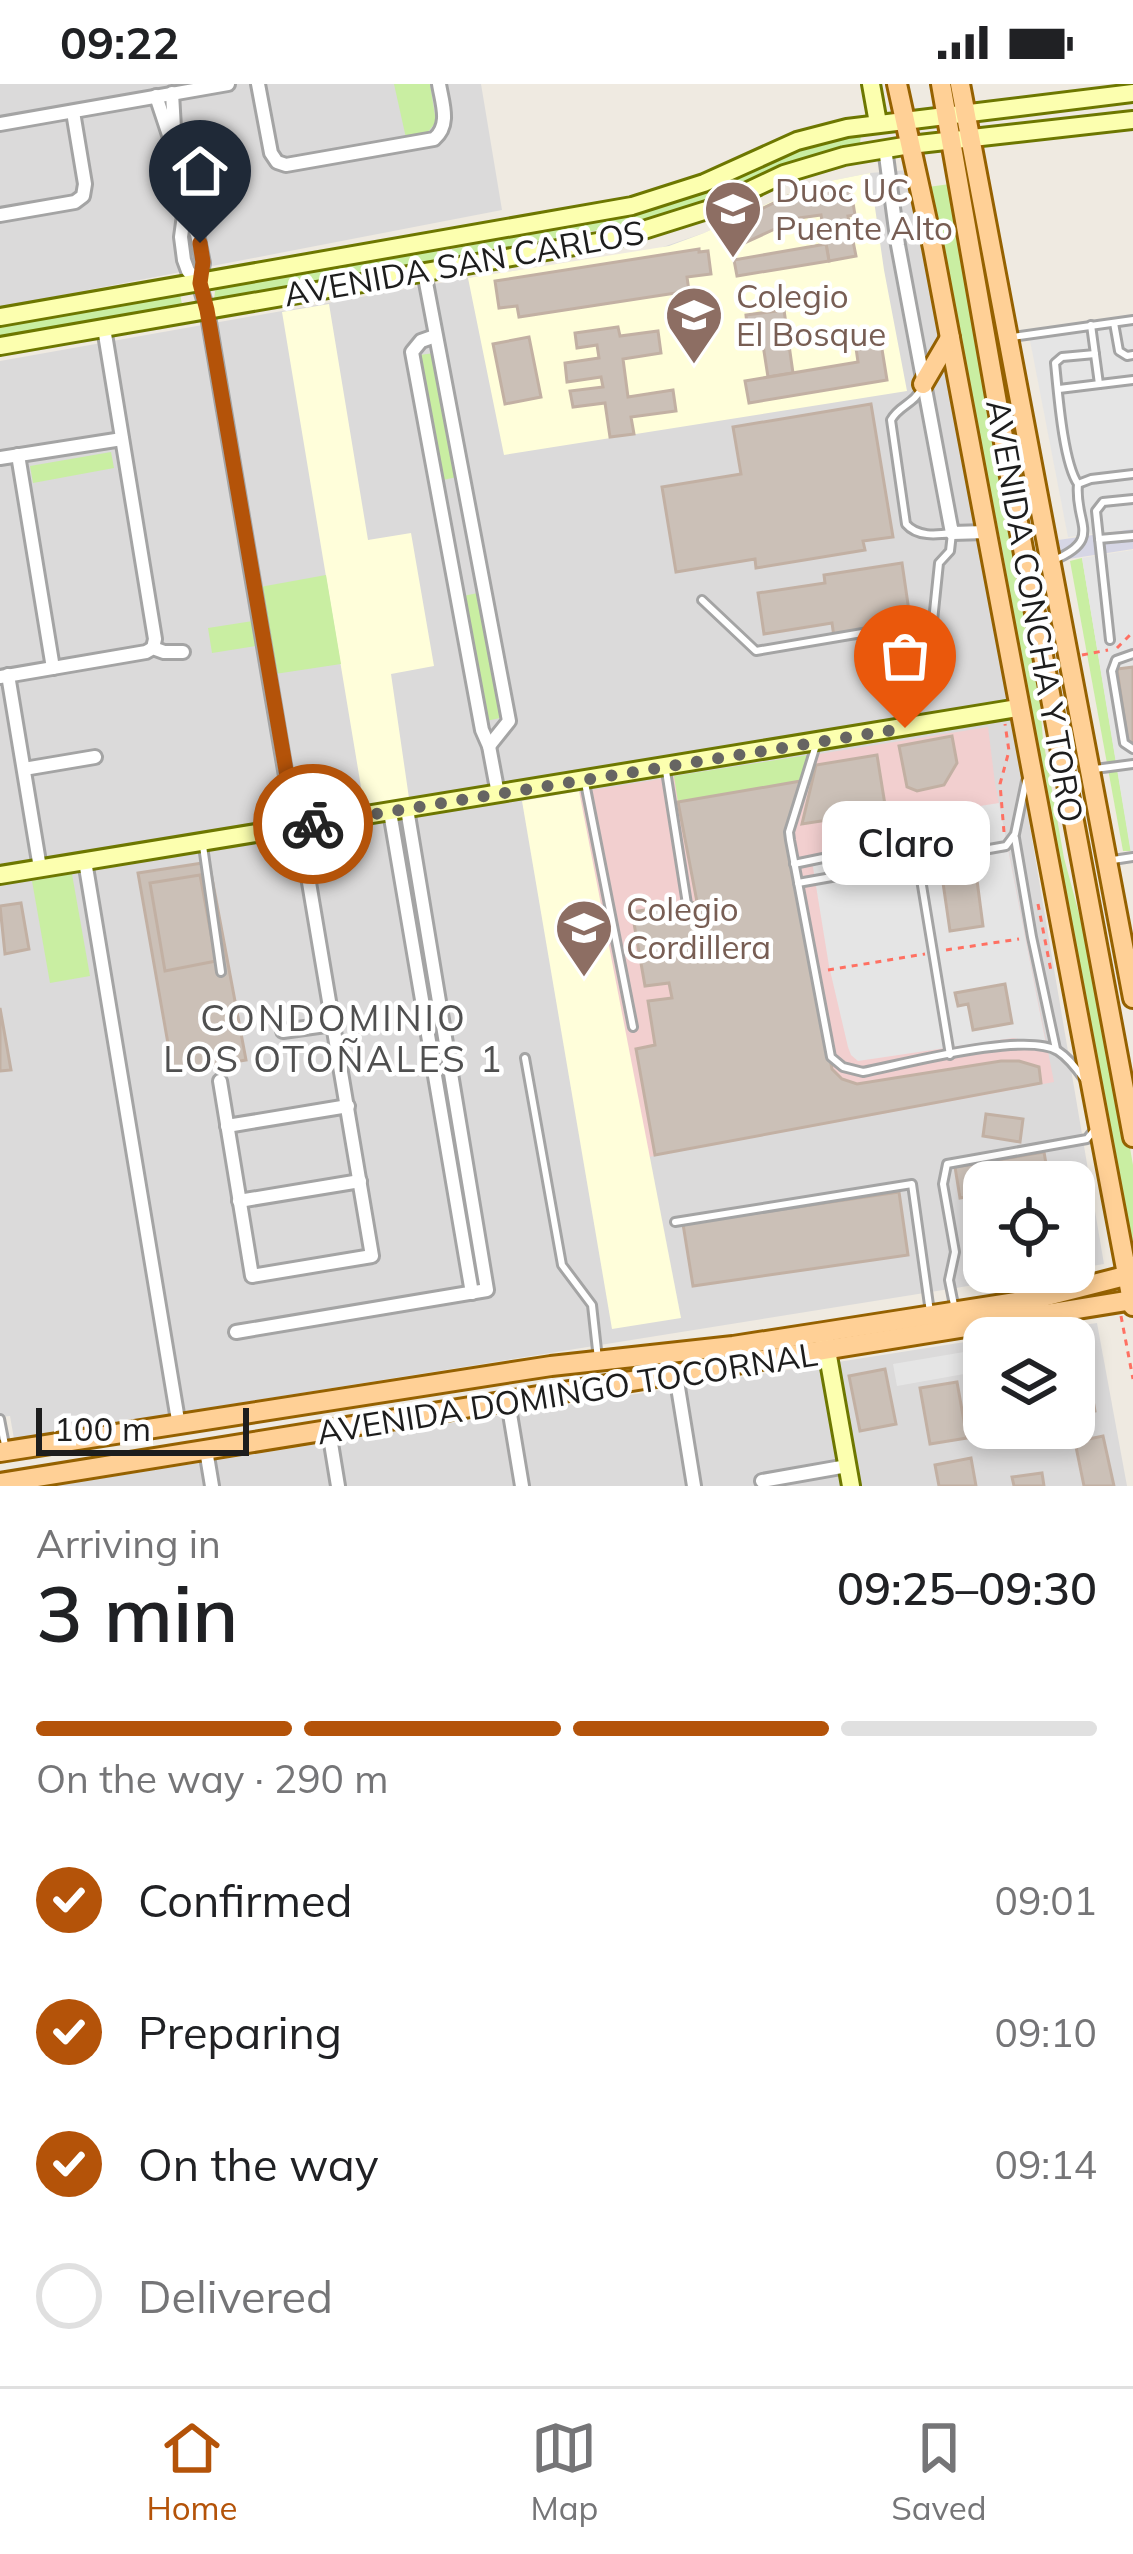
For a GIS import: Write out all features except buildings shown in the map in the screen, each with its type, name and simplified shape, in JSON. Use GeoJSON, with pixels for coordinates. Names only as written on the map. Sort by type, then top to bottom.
{"type":"FeatureCollection","features":[{"type":"Feature","properties":{"kind":"main road"},"geometry":{"type":"LineString","coordinates":[[871,84],[878,123]]}},
{"type":"Feature","properties":{"kind":"main road","name":"AVENIDA CONCHA Y TORO"},"geometry":{"type":"LineString","coordinates":[[897,84],[950,338],[1133,1302]]}},
{"type":"Feature","properties":{"kind":"main road","name":"AVENIDA CONCHA Y TORO"},"geometry":{"type":"LineString","coordinates":[[941,84],[955,114],[960,140],[1018,522],[1133,1137]]}},
{"type":"Feature","properties":{"kind":"main road","name":"AVENIDA CONCHA Y TORO"},"geometry":{"type":"LineString","coordinates":[[955,114],[960,84]]}},
{"type":"Feature","properties":{"kind":"main road","name":"AVENIDA SAN CARLOS"},"geometry":{"type":"LineString","coordinates":[[0,317],[657,200],[796,141],[878,123],[1128,90]]}},
{"type":"Feature","properties":{"kind":"main road","name":"AVENIDA SAN CARLOS"},"geometry":{"type":"LineString","coordinates":[[0,346],[641,232],[710,209],[807,166],[885,148],[1133,121]]}},
{"type":"Feature","properties":{"kind":"main road","name":"AVENIDA CONCHA Y TORO"},"geometry":{"type":"LineString","coordinates":[[960,140],[1008,337],[1133,998]]}},
{"type":"Feature","properties":{"kind":"main road"},"geometry":{"type":"LineString","coordinates":[[433,270],[456,238]]}},
{"type":"Feature","properties":{"kind":"main road"},"geometry":{"type":"LineString","coordinates":[[923,384],[950,338]]}},
{"type":"Feature","properties":{"kind":"main road"},"geometry":{"type":"LineString","coordinates":[[1018,522],[1025,434]]}},
{"type":"Feature","properties":{"kind":"main road"},"geometry":{"type":"LineString","coordinates":[[0,875],[1018,708],[1051,697],[1072,676]]}},
{"type":"Feature","properties":{"kind":"main road"},"geometry":{"type":"LineString","coordinates":[[1029,766],[1048,766],[1066,778]]}},
{"type":"Feature","properties":{"kind":"main road"},"geometry":{"type":"LineString","coordinates":[[1118,1053],[1127,963]]}},
{"type":"Feature","properties":{"kind":"main road","name":"AVENIDA DOMINGO TOCORNAL"},"geometry":{"type":"LineString","coordinates":[[0,1483],[676,1375],[931,1315],[1035,1299],[1131,1275]]}},
{"type":"Feature","properties":{"kind":"main road","name":"AVENIDA DOMINGO TOCORNAL"},"geometry":{"type":"LineString","coordinates":[[3,1452],[601,1360],[825,1342],[1133,1302]]}},
{"type":"Feature","properties":{"kind":"main road"},"geometry":{"type":"LineString","coordinates":[[825,1342],[850,1486]]}},
{"type":"Feature","properties":{"kind":"main road"},"geometry":{"type":"LineString","coordinates":[[601,1360],[609,1372],[608,1386]]}},
{"type":"Feature","properties":{"kind":"main road"},"geometry":{"type":"LineString","coordinates":[[446,1383],[450,1411]]}},
{"type":"Feature","properties":{"kind":"main road"},"geometry":{"type":"LineString","coordinates":[[276,1410],[272,1426],[281,1438]]}},
{"type":"Feature","properties":{"kind":"main road"},"geometry":{"type":"LineString","coordinates":[[250,1414],[258,1427],[254,1442]]}},
{"type":"Feature","properties":{"kind":"street"},"geometry":{"type":"LineString","coordinates":[[138,84],[141,99]]}},
{"type":"Feature","properties":{"kind":"street"},"geometry":{"type":"LineString","coordinates":[[0,124],[227,84]]}},
{"type":"Feature","properties":{"kind":"street"},"geometry":{"type":"LineString","coordinates":[[259,84],[269,148],[277,162],[300,164],[441,134],[445,123],[439,84]]}},
{"type":"Feature","properties":{"kind":"street"},"geometry":{"type":"LineString","coordinates":[[172,93],[184,208],[184,260],[200,283],[207,310],[372,1256],[252,1276],[220,1082]]}},
{"type":"Feature","properties":{"kind":"street"},"geometry":{"type":"LineString","coordinates":[[156,96],[175,153]]}},
{"type":"Feature","properties":{"kind":"street"},"geometry":{"type":"LineString","coordinates":[[0,215],[75,202],[83,196],[74,112]]}},
{"type":"Feature","properties":{"kind":"street","name":"AVENIDA CONCHA Y TORO"},"geometry":{"type":"LineString","coordinates":[[885,148],[898,244],[952,533],[986,532]]}},
{"type":"Feature","properties":{"kind":"street"},"geometry":{"type":"LineString","coordinates":[[433,270],[435,336],[508,721],[489,746]]}},
{"type":"Feature","properties":{"kind":"street"},"geometry":{"type":"LineString","coordinates":[[40,868],[4,676],[146,652],[155,639],[104,328]]}},
{"type":"Feature","properties":{"kind":"street"},"geometry":{"type":"LineString","coordinates":[[435,336],[421,340],[412,352],[498,794]]}},
{"type":"Feature","properties":{"kind":"street"},"geometry":{"type":"LineString","coordinates":[[0,458],[122,439]]}},
{"type":"Feature","properties":{"kind":"street"},"geometry":{"type":"LineString","coordinates":[[18,455],[53,668]]}},
{"type":"Feature","properties":{"kind":"street"},"geometry":{"type":"LineString","coordinates":[[153,648],[183,652]]}},
{"type":"Feature","properties":{"kind":"street"},"geometry":{"type":"LineString","coordinates":[[24,769],[94,757]]}},
{"type":"Feature","properties":{"kind":"street"},"geometry":{"type":"LineString","coordinates":[[236,1332],[487,1291],[399,810]]}},
{"type":"Feature","properties":{"kind":"street"},"geometry":{"type":"LineString","coordinates":[[85,861],[179,1426]]}},
{"type":"Feature","properties":{"kind":"street"},"geometry":{"type":"LineString","coordinates":[[284,1031],[333,1024]]}},
{"type":"Feature","properties":{"kind":"street"},"geometry":{"type":"LineString","coordinates":[[227,1126],[348,1106]]}},
{"type":"Feature","properties":{"kind":"street"},"geometry":{"type":"LineString","coordinates":[[239,1202],[360,1181]]}},
{"type":"Feature","properties":{"kind":"street"},"geometry":{"type":"LineString","coordinates":[[676,1375],[694,1486]]}},
{"type":"Feature","properties":{"kind":"street"},"geometry":{"type":"LineString","coordinates":[[508,1402],[522,1486]]}},
{"type":"Feature","properties":{"kind":"street"},"geometry":{"type":"LineString","coordinates":[[329,1431],[338,1486]]}},
{"type":"Feature","properties":{"kind":"street"},"geometry":{"type":"LineString","coordinates":[[206,1450],[212,1486]]}},
{"type":"Feature","properties":{"kind":"street"},"geometry":{"type":"LineString","coordinates":[[761,1481],[847,1466]]}},
{"type":"Feature","properties":{"kind":"lane"},"geometry":{"type":"LineString","coordinates":[[1008,337],[1133,320]]}},
{"type":"Feature","properties":{"kind":"lane"},"geometry":{"type":"LineString","coordinates":[[1114,323],[1119,351],[1133,355]]}},
{"type":"Feature","properties":{"kind":"lane"},"geometry":{"type":"LineString","coordinates":[[1091,325],[1099,384]]}},
{"type":"Feature","properties":{"kind":"lane"},"geometry":{"type":"LineString","coordinates":[[1049,562],[1070,553],[1083,540],[1057,360],[1095,354]]}},
{"type":"Feature","properties":{"kind":"lane"},"geometry":{"type":"LineString","coordinates":[[1058,389],[1133,380]]}},
{"type":"Feature","properties":{"kind":"lane"},"geometry":{"type":"LineString","coordinates":[[702,600],[756,651],[929,623],[935,615],[939,563],[948,556],[952,533],[923,534],[906,524],[891,421],[918,397],[923,384]]}},
{"type":"Feature","properties":{"kind":"lane"},"geometry":{"type":"LineString","coordinates":[[1078,484],[1133,474]]}},
{"type":"Feature","properties":{"kind":"lane"},"geometry":{"type":"LineString","coordinates":[[1110,640],[1097,507],[1102,502],[1133,499]]}},
{"type":"Feature","properties":{"kind":"lane"},"geometry":{"type":"LineString","coordinates":[[1099,539],[1133,536]]}},
{"type":"Feature","properties":{"kind":"lane"},"geometry":{"type":"LineString","coordinates":[[1133,654],[1116,660],[1112,670],[1124,743],[1133,749]]}},
{"type":"Feature","properties":{"kind":"lane"},"geometry":{"type":"LineString","coordinates":[[817,742],[789,832],[831,1057],[843,1067],[863,1072],[1020,1044],[1057,1050],[1090,1085]]}},
{"type":"Feature","properties":{"kind":"lane"},"geometry":{"type":"LineString","coordinates":[[1090,770],[1133,764]]}},
{"type":"Feature","properties":{"kind":"lane"},"geometry":{"type":"LineString","coordinates":[[798,883],[1006,846],[1015,834],[1029,766]]}},
{"type":"Feature","properties":{"kind":"lane"},"geometry":{"type":"LineString","coordinates":[[665,767],[687,904]]}},
{"type":"Feature","properties":{"kind":"lane"},"geometry":{"type":"LineString","coordinates":[[584,780],[633,1028]]}},
{"type":"Feature","properties":{"kind":"lane"},"geometry":{"type":"LineString","coordinates":[[794,864],[844,848],[983,826]]}},
{"type":"Feature","properties":{"kind":"lane","name":"AVENIDA CONCHA Y TORO"},"geometry":{"type":"LineString","coordinates":[[1015,834],[1057,1050]]}},
{"type":"Feature","properties":{"kind":"lane"},"geometry":{"type":"LineString","coordinates":[[914,837],[950,1055]]}},
{"type":"Feature","properties":{"kind":"lane"},"geometry":{"type":"LineString","coordinates":[[202,842],[220,972]]}},
{"type":"Feature","properties":{"kind":"lane"},"geometry":{"type":"LineString","coordinates":[[1107,861],[1133,857]]}},
{"type":"Feature","properties":{"kind":"lane"},"geometry":{"type":"LineString","coordinates":[[525,1058],[562,1265],[592,1305],[601,1360]]}},
{"type":"Feature","properties":{"kind":"lane"},"geometry":{"type":"LineString","coordinates":[[955,1312],[949,1280],[955,1252],[943,1184],[947,1164],[1087,1139],[1098,1126]]}},
{"type":"Feature","properties":{"kind":"lane"},"geometry":{"type":"LineString","coordinates":[[675,1222],[912,1184],[931,1315]]}},
{"type":"Feature","properties":{"kind":"lane"},"geometry":{"type":"LineString","coordinates":[[0,1419],[3,1452]]}},
{"type":"Feature","properties":{"kind":"shaded area"},"geometry":{"type":"Polygon","coordinates":[[[0,84],[481,84],[502,210],[0,307],[0,84]]]}},
{"type":"Feature","properties":{"kind":"shaded area"},"geometry":{"type":"Polygon","coordinates":[[[908,170],[1012,721],[1087,1161],[963,1161],[963,1287],[14,1439],[10,1416],[0,1417],[0,361],[657,249],[704,233],[805,186],[908,170]]]}},
{"type":"Feature","properties":{"kind":"shaded area","name":"Colegio El Bosque"},"geometry":{"type":"Polygon","coordinates":[[[870,173],[907,391],[504,455],[468,278],[669,246],[805,186],[870,173]]]}},
{"type":"Feature","properties":{"kind":"shaded area"},"geometry":{"type":"Polygon","coordinates":[[[329,304],[368,540],[411,533],[434,666],[391,674],[410,805],[365,811],[282,312],[329,304]]]}},
{"type":"Feature","properties":{"kind":"shaded area"},"geometry":{"type":"Polygon","coordinates":[[[1133,317],[1133,529],[1068,537],[1028,330],[1133,317]]]}},
{"type":"Feature","properties":{"kind":"shaded area"},"geometry":{"type":"Polygon","coordinates":[[[1133,529],[1133,549],[1049,562],[1045,542],[1133,529]]]}},
{"type":"Feature","properties":{"kind":"shaded area"},"geometry":{"type":"Polygon","coordinates":[[[1133,550],[1133,866],[1082,558],[1133,550]]]}},
{"type":"Feature","properties":{"kind":"shaded area"},"geometry":{"type":"Polygon","coordinates":[[[988,727],[1054,1082],[649,1157],[579,792],[988,727]]]}},
{"type":"Feature","properties":{"kind":"shaded area","name":"Colegio Cordillera"},"geometry":{"type":"Polygon","coordinates":[[[579,791],[681,1318],[612,1329],[522,801],[579,791]]]}},
{"type":"Feature","properties":{"kind":"shaded area"},"geometry":{"type":"Polygon","coordinates":[[[999,803],[1046,1044],[1013,1038],[858,1061],[848,1047],[829,966],[811,855],[909,838],[911,817],[999,803]]]}},
{"type":"Feature","properties":{"kind":"shaded area"},"geometry":{"type":"Polygon","coordinates":[[[1095,1211],[1104,1264],[1095,1266],[1095,1211]]]}},
{"type":"Feature","properties":{"kind":"shaded area"},"geometry":{"type":"Polygon","coordinates":[[[1095,1323],[1127,1486],[53,1486],[963,1342],[963,1449],[1095,1449],[1095,1323]]]}},
{"type":"Feature","properties":{"kind":"shaded area"},"geometry":{"type":"Polygon","coordinates":[[[963,1352],[963,1374],[897,1386],[893,1364],[963,1352]]]}},
{"type":"Feature","properties":{"kind":"green space"},"geometry":{"type":"Polygon","coordinates":[[[394,84],[430,84],[436,122],[427,133],[406,138],[394,84]]]}},
{"type":"Feature","properties":{"kind":"green space"},"geometry":{"type":"Polygon","coordinates":[[[861,135],[860,143],[795,162],[668,215],[454,256],[452,249],[648,211],[707,191],[786,155],[861,135]]]}},
{"type":"Feature","properties":{"kind":"green space"},"geometry":{"type":"Polygon","coordinates":[[[950,184],[1037,672],[1043,739],[1064,858],[1107,1018],[1133,1165],[1133,1249],[1093,1066],[1028,719],[1002,548],[928,187],[950,184]]]}},
{"type":"Feature","properties":{"kind":"green space"},"geometry":{"type":"Polygon","coordinates":[[[438,249],[434,264],[214,300],[218,289],[438,249]]]}},
{"type":"Feature","properties":{"kind":"green space"},"geometry":{"type":"Polygon","coordinates":[[[180,294],[182,304],[0,337],[0,323],[180,294]]]}},
{"type":"Feature","properties":{"kind":"green space"},"geometry":{"type":"Polygon","coordinates":[[[434,353],[457,477],[443,480],[420,355],[434,353]]]}},
{"type":"Feature","properties":{"kind":"green space"},"geometry":{"type":"Polygon","coordinates":[[[111,452],[114,468],[33,483],[30,466],[111,452]]]}},
{"type":"Feature","properties":{"kind":"green space"},"geometry":{"type":"Polygon","coordinates":[[[1082,558],[1131,851],[1123,851],[1070,561],[1082,558]]]}},
{"type":"Feature","properties":{"kind":"green space"},"geometry":{"type":"Polygon","coordinates":[[[326,575],[341,664],[275,674],[269,644],[212,653],[208,628],[265,619],[260,587],[326,575]]]}},
{"type":"Feature","properties":{"kind":"green space"},"geometry":{"type":"Polygon","coordinates":[[[478,593],[500,718],[486,721],[463,596],[478,593]]]}},
{"type":"Feature","properties":{"kind":"green space"},"geometry":{"type":"Polygon","coordinates":[[[808,755],[801,781],[678,802],[674,776],[808,755]]]}},
{"type":"Feature","properties":{"kind":"green space"},"geometry":{"type":"Polygon","coordinates":[[[72,874],[90,976],[50,983],[32,881],[72,874]]]}},
{"type":"Feature","properties":{"kind":"way so far"},"geometry":{"type":"LineString","coordinates":[[313,824],[905,728]]}},
{"type":"Feature","properties":{"kind":"place","name":"Duoc UC Puente Alto"},"geometry":{"type":"Point","coordinates":[733,260]}},
{"type":"Feature","properties":{"kind":"place","name":"Colegio El Bosque"},"geometry":{"type":"Point","coordinates":[694,366]}},
{"type":"Feature","properties":{"kind":"place","name":"Claro"},"geometry":{"type":"Point","coordinates":[905,728]}},
{"type":"Feature","properties":{"kind":"place","name":"Colegio Cordillera"},"geometry":{"type":"Point","coordinates":[584,979]}},
{"type":"Feature","properties":{"kind":"district","name":"CONDOMINIO LOS OTOÑALES 1"},"geometry":{"type":"Point","coordinates":[334,1038]}},
{"type":"Feature","properties":{"kind":"route"},"geometry":{"type":"LineString","coordinates":[[200,243],[200,283],[289,788],[297,827],[313,824]]}}]}
